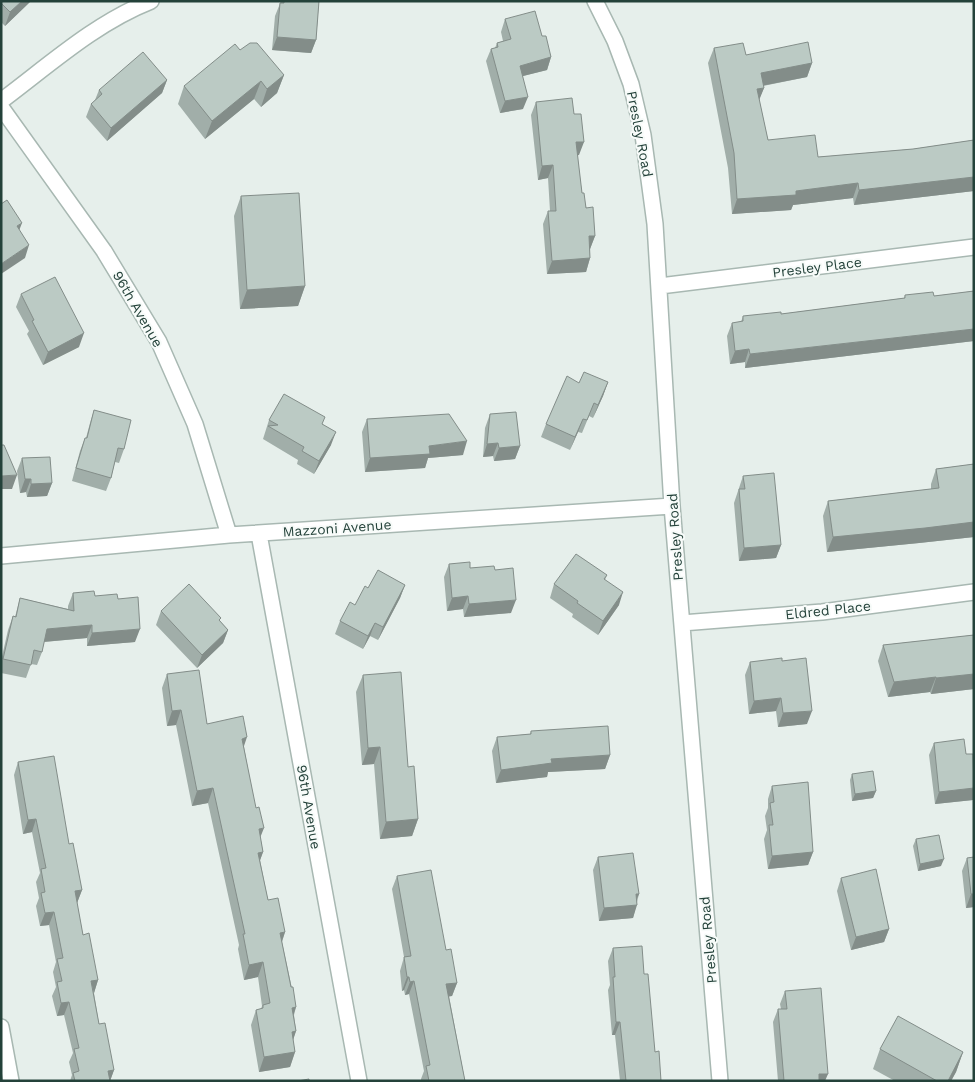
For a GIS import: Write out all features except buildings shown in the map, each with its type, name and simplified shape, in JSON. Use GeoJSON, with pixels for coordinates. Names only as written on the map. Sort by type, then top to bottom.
{"type":"FeatureCollection","features":[{"type":"Feature","properties":{"kind":"street"},"geometry":{"type":"LineString","coordinates":[[1,101],[95,31],[134,8],[151,1]]}},
{"type":"Feature","properties":{"kind":"street","name":"Presley Road"},"geometry":{"type":"LineString","coordinates":[[595,1],[618,50],[631,84],[643,135],[655,224],[672,506],[720,1081]]}},
{"type":"Feature","properties":{"kind":"street","name":"96th Avenue"},"geometry":{"type":"LineString","coordinates":[[1,107],[104,250],[159,342],[195,424],[229,535]]}},
{"type":"Feature","properties":{"kind":"street","name":"Presley Place"},"geometry":{"type":"LineString","coordinates":[[660,286],[974,247]]}},
{"type":"Feature","properties":{"kind":"street","name":"Mazzoni Avenue"},"geometry":{"type":"LineString","coordinates":[[1,556],[229,535],[672,506]]}},
{"type":"Feature","properties":{"kind":"street","name":"96th Avenue"},"geometry":{"type":"LineString","coordinates":[[259,534],[359,1081]]}},
{"type":"Feature","properties":{"kind":"street","name":"Eldred Place"},"geometry":{"type":"LineString","coordinates":[[682,623],[822,612],[974,592]]}},
{"type":"Feature","properties":{"kind":"street"},"geometry":{"type":"LineString","coordinates":[[1,1028],[11,1081]]}}]}
